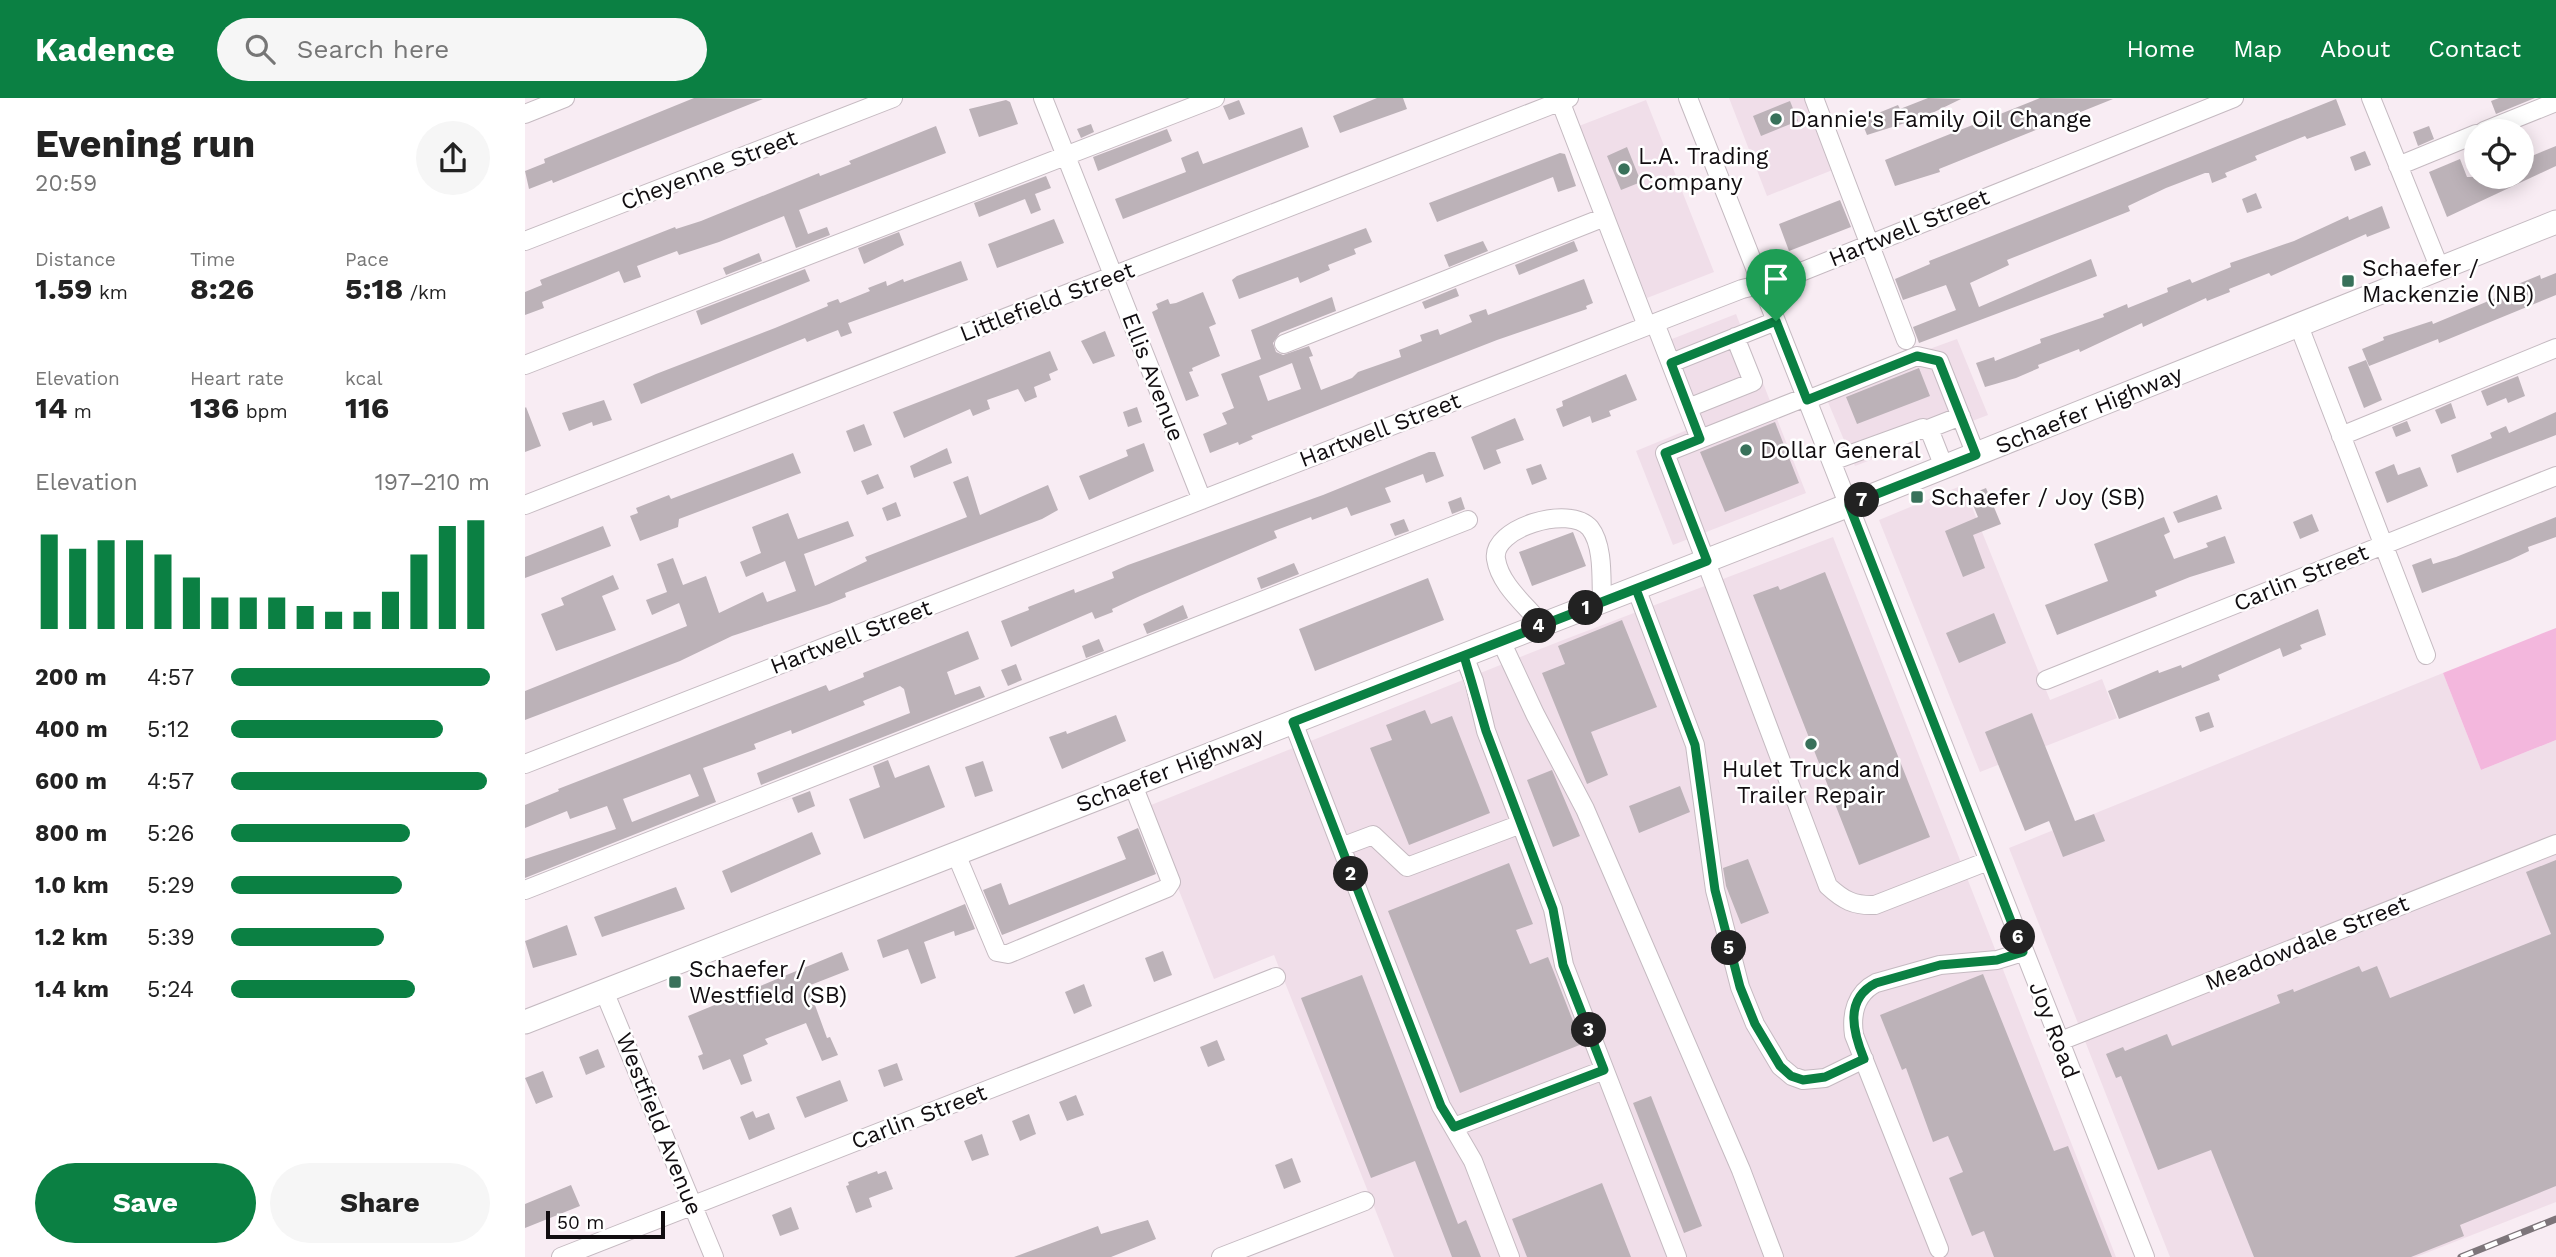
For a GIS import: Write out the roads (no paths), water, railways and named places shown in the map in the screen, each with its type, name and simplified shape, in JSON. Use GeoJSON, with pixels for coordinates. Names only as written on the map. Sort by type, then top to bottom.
{"type":"FeatureCollection","features":[{"type":"Feature","properties":{"kind":"main road","name":"Schaefer Highway"},"geometry":{"type":"LineString","coordinates":[[525,1022],[1636,589],[2556,222]]}},
{"type":"Feature","properties":{"kind":"street"},"geometry":{"type":"LineString","coordinates":[[525,114],[565,98]]}},
{"type":"Feature","properties":{"kind":"street","name":"Cheyenne Street"},"geometry":{"type":"LineString","coordinates":[[525,241],[893,98]]}},
{"type":"Feature","properties":{"kind":"street","name":"Ellis Avenue"},"geometry":{"type":"LineString","coordinates":[[1043,98],[1202,500]]}},
{"type":"Feature","properties":{"kind":"street"},"geometry":{"type":"LineString","coordinates":[[525,365],[1215,98]]}},
{"type":"Feature","properties":{"kind":"street","name":"Joy Road"},"geometry":{"type":"LineString","coordinates":[[1688,98],[2145,1257]]}},
{"type":"Feature","properties":{"kind":"street"},"geometry":{"type":"LineString","coordinates":[[1814,98],[1906,340]]}},
{"type":"Feature","properties":{"kind":"street","name":"Hartwell Street"},"geometry":{"type":"LineString","coordinates":[[525,764],[1651,324],[1870,244],[2234,98]]}},
{"type":"Feature","properties":{"kind":"street"},"geometry":{"type":"LineString","coordinates":[[2371,98],[2439,269]]}},
{"type":"Feature","properties":{"kind":"street"},"geometry":{"type":"LineString","coordinates":[[1562,99],[1605,217],[1651,324],[1671,363],[1700,439]]}},
{"type":"Feature","properties":{"kind":"street","name":"Littlefield Street"},"geometry":{"type":"LineString","coordinates":[[525,505],[1562,99]]}},
{"type":"Feature","properties":{"kind":"street"},"geometry":{"type":"LineString","coordinates":[[2514,119],[2556,102]]}},
{"type":"Feature","properties":{"kind":"street"},"geometry":{"type":"LineString","coordinates":[[2398,166],[2464,140]]}},
{"type":"Feature","properties":{"kind":"street"},"geometry":{"type":"LineString","coordinates":[[1284,344],[1605,217]]}},
{"type":"Feature","properties":{"kind":"street"},"geometry":{"type":"LineString","coordinates":[[1671,363],[1776,321]]}},
{"type":"Feature","properties":{"kind":"street"},"geometry":{"type":"LineString","coordinates":[[2299,326],[2426,655]]}},
{"type":"Feature","properties":{"kind":"street"},"geometry":{"type":"LineString","coordinates":[[1688,408],[1753,383],[1735,337]]}},
{"type":"Feature","properties":{"kind":"street"},"geometry":{"type":"LineString","coordinates":[[2341,436],[2556,348]]}},
{"type":"Feature","properties":{"kind":"street"},"geometry":{"type":"LineString","coordinates":[[1976,455],[1939,361],[1917,356],[1665,453],[1828,886],[1841,898],[1858,906],[1875,905],[1988,861]]}},
{"type":"Feature","properties":{"kind":"street"},"geometry":{"type":"LineString","coordinates":[[1832,461],[1916,428],[1928,429],[1961,416]]}},
{"type":"Feature","properties":{"kind":"street"},"geometry":{"type":"LineString","coordinates":[[1928,429],[1944,467]]}},
{"type":"Feature","properties":{"kind":"street","name":"Carlin Street"},"geometry":{"type":"LineString","coordinates":[[2046,680],[2556,476]]}},
{"type":"Feature","properties":{"kind":"street"},"geometry":{"type":"LineString","coordinates":[[1542,625],[1501,575],[1495,557],[1497,545],[1503,538],[1518,530],[1558,516],[1573,517],[1589,527],[1597,541],[1602,601]]}},
{"type":"Feature","properties":{"kind":"street"},"geometry":{"type":"LineString","coordinates":[[525,890],[1468,520]]}},
{"type":"Feature","properties":{"kind":"street"},"geometry":{"type":"LineString","coordinates":[[1636,589],[1695,745],[1715,890],[1740,987],[1759,1032],[1780,1066],[1791,1076],[1803,1080],[1825,1077],[1864,1059]]}},
{"type":"Feature","properties":{"kind":"street"},"geometry":{"type":"LineString","coordinates":[[1501,641],[1524,693],[1585,809],[1725,1133],[1775,1257]]}},
{"type":"Feature","properties":{"kind":"street"},"geometry":{"type":"LineString","coordinates":[[1464,656],[1486,731],[1553,909],[1563,965],[1677,1257]]}},
{"type":"Feature","properties":{"kind":"street"},"geometry":{"type":"LineString","coordinates":[[1293,722],[1441,1106],[1473,1161],[1510,1257]]}},
{"type":"Feature","properties":{"kind":"street"},"geometry":{"type":"LineString","coordinates":[[956,854],[987,935],[997,952],[1008,954],[1167,888],[1171,882],[1133,785]]}},
{"type":"Feature","properties":{"kind":"street"},"geometry":{"type":"LineString","coordinates":[[1341,847],[1373,835],[1407,867],[1521,824]]}},
{"type":"Feature","properties":{"kind":"street","name":"Meadowdale Street"},"geometry":{"type":"LineString","coordinates":[[2058,1042],[2556,844]]}},
{"type":"Feature","properties":{"kind":"street"},"geometry":{"type":"LineString","coordinates":[[1939,1249],[1854,1035],[1852,1017],[1866,988],[1940,965],[1997,960],[2023,952]]}},
{"type":"Feature","properties":{"kind":"street","name":"Carlin Street"},"geometry":{"type":"LineString","coordinates":[[561,1257],[1276,977]]}},
{"type":"Feature","properties":{"kind":"street","name":"Westfield Avenue"},"geometry":{"type":"LineString","coordinates":[[604,991],[714,1257]]}},
{"type":"Feature","properties":{"kind":"street"},"geometry":{"type":"LineString","coordinates":[[1454,1127],[1604,1070]]}},
{"type":"Feature","properties":{"kind":"street"},"geometry":{"type":"LineString","coordinates":[[1221,1257],[1365,1201]]}},
{"type":"Feature","properties":{"kind":"railway"},"geometry":{"type":"LineString","coordinates":[[2461,1257],[2556,1219]]}},
{"type":"Feature","properties":{"kind":"place","name":"Dannie's Family Oil Change"},"geometry":{"type":"Point","coordinates":[1776,119]}},
{"type":"Feature","properties":{"kind":"place","name":"L.A. Trading Company"},"geometry":{"type":"Point","coordinates":[1624,169]}},
{"type":"Feature","properties":{"kind":"place","name":"Schaefer / Mackenzie (NB)"},"geometry":{"type":"Point","coordinates":[2348,281]}},
{"type":"Feature","properties":{"kind":"place","name":"Dollar General"},"geometry":{"type":"Point","coordinates":[1746,450]}},
{"type":"Feature","properties":{"kind":"place","name":"Schaefer / Joy (SB)"},"geometry":{"type":"Point","coordinates":[1917,497]}},
{"type":"Feature","properties":{"kind":"place","name":"Hulet Truck and Trailer Repair"},"geometry":{"type":"Point","coordinates":[1811,744]}},
{"type":"Feature","properties":{"kind":"place","name":"Schaefer / Westfield (SB)"},"geometry":{"type":"Point","coordinates":[675,982]}}]}
